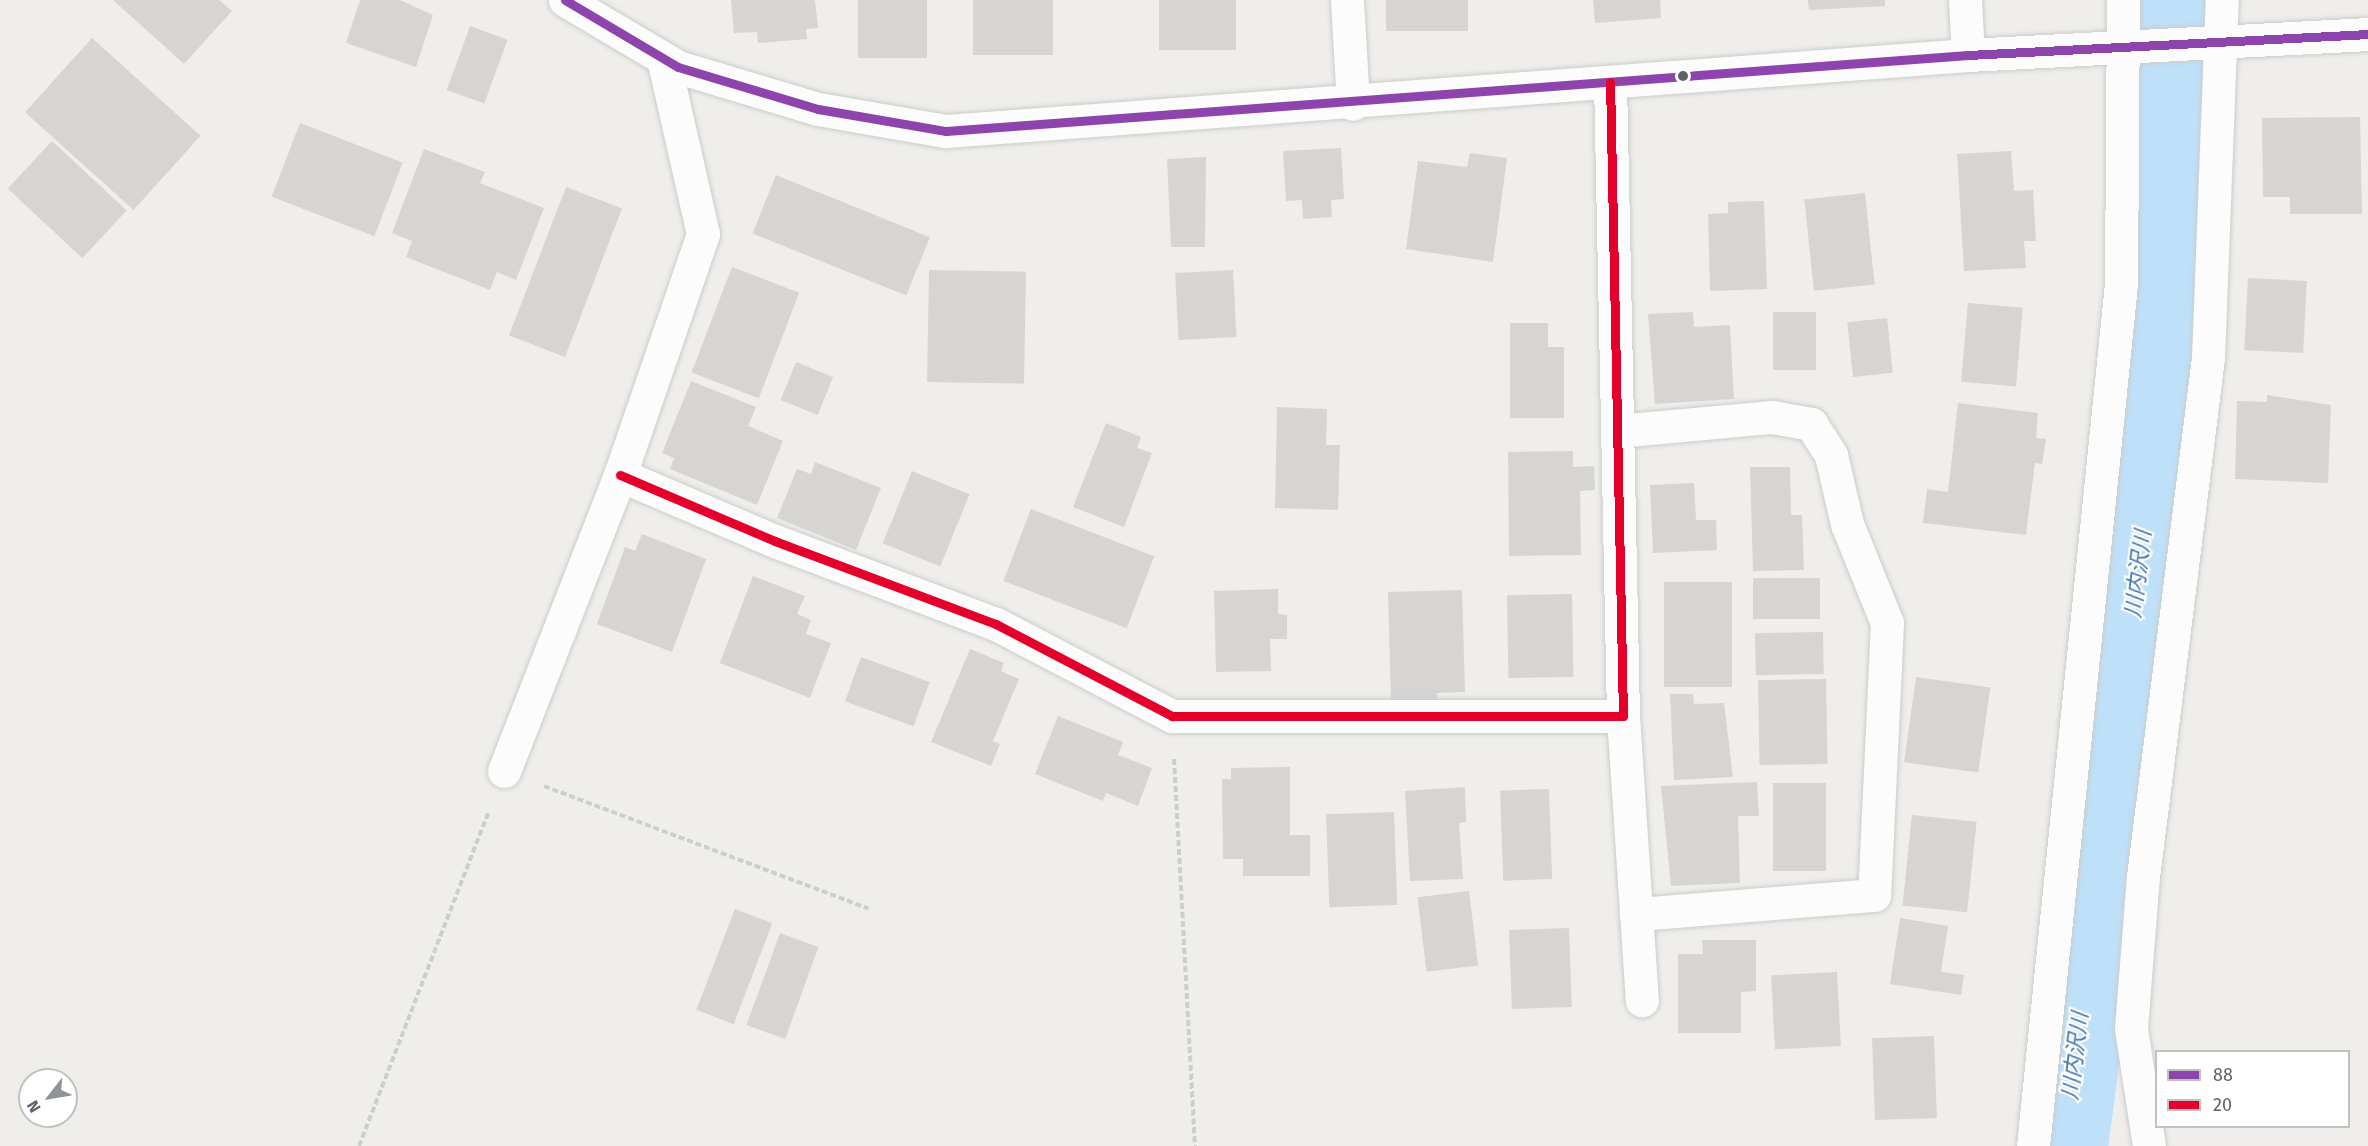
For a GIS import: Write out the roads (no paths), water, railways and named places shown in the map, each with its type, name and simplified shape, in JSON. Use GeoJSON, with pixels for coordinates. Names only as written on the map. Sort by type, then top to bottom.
{"type":"FeatureCollection","features":[{"type":"Feature","properties":{"kind":"street"},"geometry":{"type":"LineString","coordinates":[[565,0],[663,58],[818,109],[946,131],[1353,104],[1968,55],[2368,34]]}},
{"type":"Feature","properties":{"kind":"street"},"geometry":{"type":"LineString","coordinates":[[1347,0],[1353,104]]}},
{"type":"Feature","properties":{"kind":"street"},"geometry":{"type":"LineString","coordinates":[[1965,0],[1968,55]]}},
{"type":"Feature","properties":{"kind":"street"},"geometry":{"type":"LineString","coordinates":[[2033,1146],[2121,284],[2138,46],[2123,0]]}},
{"type":"Feature","properties":{"kind":"street"},"geometry":{"type":"LineString","coordinates":[[2149,1146],[2131,1028],[2143,877],[2208,358],[2214,43],[2222,0]]}},
{"type":"Feature","properties":{"kind":"street"},"geometry":{"type":"LineString","coordinates":[[504,771],[620,475],[703,234],[663,58]]}},
{"type":"Feature","properties":{"kind":"street"},"geometry":{"type":"LineString","coordinates":[[1610,82],[1623,716],[1642,1000]]}},
{"type":"Feature","properties":{"kind":"street"},"geometry":{"type":"LineString","coordinates":[[1617,431],[1772,417],[1810,424],[1831,455],[1846,524],[1887,623],[1874,895],[1636,914]]}},
{"type":"Feature","properties":{"kind":"street"},"geometry":{"type":"LineString","coordinates":[[620,475],[775,541],[996,624],[1172,716],[1623,716]]}},
{"type":"Feature","properties":{"kind":"waterway","name":"川内沢川"},"geometry":{"type":"LineString","coordinates":[[2063,1146],[2154,454],[2180,84],[2179,0]]}}]}
